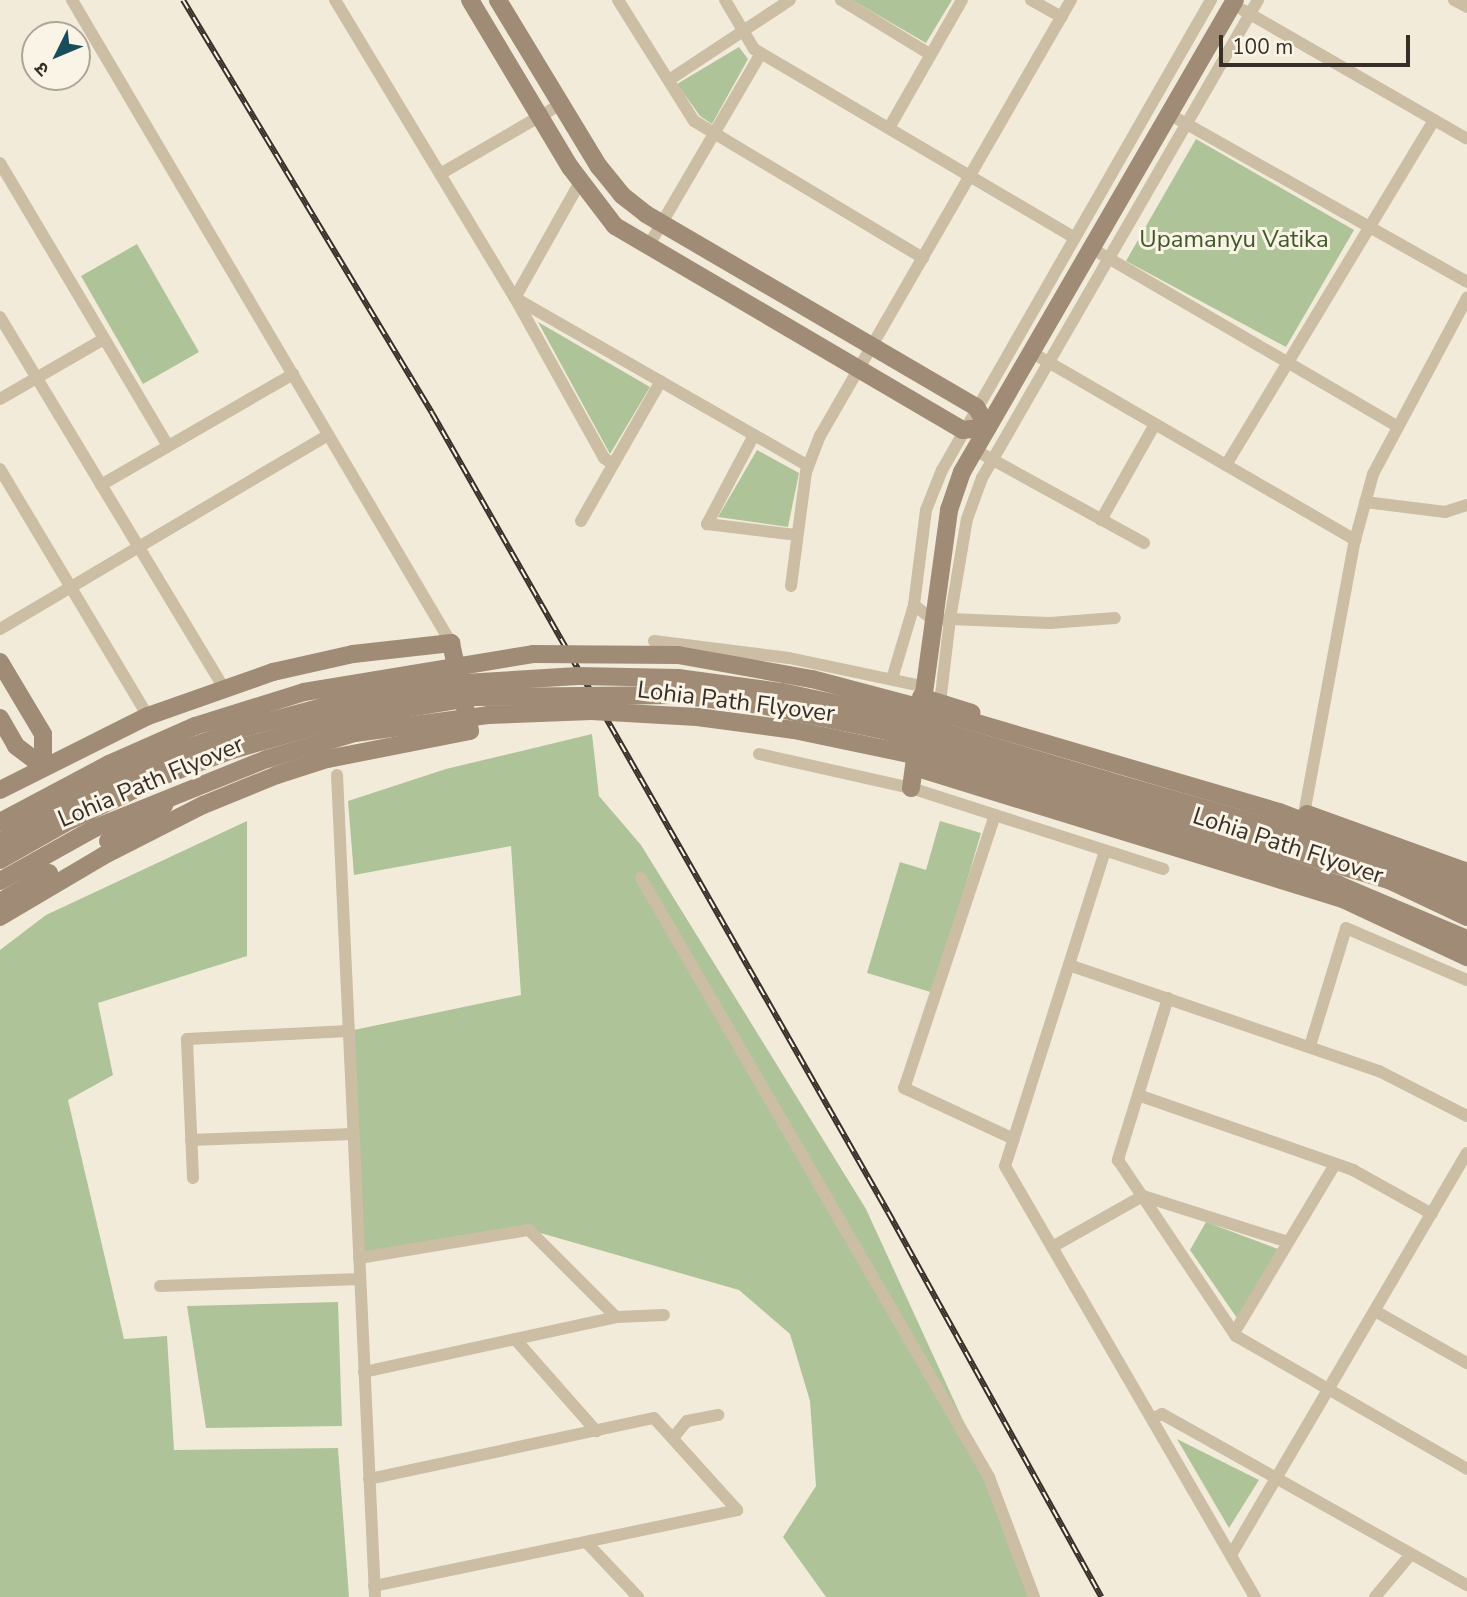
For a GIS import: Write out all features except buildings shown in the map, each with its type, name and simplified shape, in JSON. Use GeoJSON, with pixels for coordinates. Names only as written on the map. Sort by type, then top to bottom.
{"type":"FeatureCollection","features":[{"type":"Feature","properties":{"kind":"main road"},"geometry":{"type":"LineString","coordinates":[[470,0],[580,181],[615,226],[963,430],[988,427]]}},
{"type":"Feature","properties":{"kind":"main road"},"geometry":{"type":"LineString","coordinates":[[498,0],[561,104],[622,195],[661,223],[976,407],[988,427]]}},
{"type":"Feature","properties":{"kind":"main road"},"geometry":{"type":"LineString","coordinates":[[911,788],[922,692],[941,620],[949,510],[975,450],[1169,114],[1229,1]]}},
{"type":"Feature","properties":{"kind":"main road"},"geometry":{"type":"LineString","coordinates":[[0,790],[43,765],[148,716],[224,688],[353,654],[451,643],[470,731],[461,737],[327,759],[203,805],[103,856],[0,917]]}},
{"type":"Feature","properties":{"kind":"main road","name":"Lohia Path Flyover"},"geometry":{"type":"LineString","coordinates":[[0,822],[109,764],[195,726],[304,692],[384,676],[533,654],[678,655],[812,679],[963,719],[1279,812],[1465,875]]}},
{"type":"Feature","properties":{"kind":"main road"},"geometry":{"type":"LineString","coordinates":[[0,662],[43,734],[43,765]]}},
{"type":"Feature","properties":{"kind":"main road","name":"Lohia Path Flyover"},"geometry":{"type":"LineString","coordinates":[[0,842],[60,806],[164,757],[240,729],[341,702],[464,683],[553,678],[678,678],[782,692],[884,714],[1389,880],[1467,917]]}},
{"type":"Feature","properties":{"kind":"main road"},"geometry":{"type":"LineString","coordinates":[[922,692],[940,703],[1304,814],[1465,875],[1446,892]]}},
{"type":"Feature","properties":{"kind":"main road","name":"Lohia Path Flyover"},"geometry":{"type":"LineString","coordinates":[[0,860],[142,786],[232,750],[341,719],[476,697],[676,695],[761,705],[883,730],[1313,840],[1446,892],[1467,903]]}},
{"type":"Feature","properties":{"kind":"main road","name":"Lohia Path Flyover"},"geometry":{"type":"LineString","coordinates":[[0,881],[95,828],[267,759],[355,733],[488,715],[591,711],[697,717],[794,730],[933,759],[1339,885],[1467,939]]}},
{"type":"Feature","properties":{"kind":"main road"},"geometry":{"type":"LineString","coordinates":[[0,718],[16,746],[43,765]]}},
{"type":"Feature","properties":{"kind":"main road"},"geometry":{"type":"LineString","coordinates":[[914,767],[1322,893],[1467,957]]}},
{"type":"Feature","properties":{"kind":"main road"},"geometry":{"type":"LineString","coordinates":[[0,902],[124,832],[184,791]]}},
{"type":"Feature","properties":{"kind":"main road"},"geometry":{"type":"LineString","coordinates":[[1322,893],[1389,880]]}},
{"type":"Feature","properties":{"kind":"street"},"geometry":{"type":"LineString","coordinates":[[72,0],[451,643]]}},
{"type":"Feature","properties":{"kind":"street"},"geometry":{"type":"LineString","coordinates":[[335,0],[515,298],[604,458],[613,464]]}},
{"type":"Feature","properties":{"kind":"street"},"geometry":{"type":"LineString","coordinates":[[618,0],[694,121],[923,258]]}},
{"type":"Feature","properties":{"kind":"street"},"geometry":{"type":"LineString","coordinates":[[725,0],[744,33],[761,53],[1073,237]]}},
{"type":"Feature","properties":{"kind":"street"},"geometry":{"type":"LineString","coordinates":[[669,80],[744,33],[790,0]]}},
{"type":"Feature","properties":{"kind":"street"},"geometry":{"type":"LineString","coordinates":[[841,0],[931,55]]}},
{"type":"Feature","properties":{"kind":"street"},"geometry":{"type":"LineString","coordinates":[[889,128],[962,0]]}},
{"type":"Feature","properties":{"kind":"street"},"geometry":{"type":"LineString","coordinates":[[1031,0],[1062,17]]}},
{"type":"Feature","properties":{"kind":"street"},"geometry":{"type":"LineString","coordinates":[[790,586],[808,466],[859,368],[1072,0]]}},
{"type":"Feature","properties":{"kind":"street"},"geometry":{"type":"LineString","coordinates":[[892,679],[914,605],[926,510],[963,430],[1210,0]]}},
{"type":"Feature","properties":{"kind":"street"},"geometry":{"type":"LineString","coordinates":[[940,703],[941,620],[967,519],[992,460],[1258,0]]}},
{"type":"Feature","properties":{"kind":"street"},"geometry":{"type":"LineString","coordinates":[[1454,0],[1467,7]]}},
{"type":"Feature","properties":{"kind":"street"},"geometry":{"type":"LineString","coordinates":[[1229,1],[1467,139]]}},
{"type":"Feature","properties":{"kind":"street"},"geometry":{"type":"LineString","coordinates":[[649,245],[761,53]]}},
{"type":"Feature","properties":{"kind":"street"},"geometry":{"type":"LineString","coordinates":[[440,174],[561,104]]}},
{"type":"Feature","properties":{"kind":"street"},"geometry":{"type":"LineString","coordinates":[[1169,114],[1467,282]]}},
{"type":"Feature","properties":{"kind":"street"},"geometry":{"type":"LineString","coordinates":[[1226,465],[1434,120]]}},
{"type":"Feature","properties":{"kind":"street"},"geometry":{"type":"LineString","coordinates":[[0,163],[168,446]]}},
{"type":"Feature","properties":{"kind":"street"},"geometry":{"type":"LineString","coordinates":[[515,298],[580,181]]}},
{"type":"Feature","properties":{"kind":"street"},"geometry":{"type":"LineString","coordinates":[[1091,248],[1398,427]]}},
{"type":"Feature","properties":{"kind":"street"},"geometry":{"type":"LineString","coordinates":[[515,298],[808,466]]}},
{"type":"Feature","properties":{"kind":"street"},"geometry":{"type":"LineString","coordinates":[[1304,814],[1364,502],[1373,474],[1467,298]]}},
{"type":"Feature","properties":{"kind":"street"},"geometry":{"type":"LineString","coordinates":[[0,317],[4,333],[37,378],[224,688]]}},
{"type":"Feature","properties":{"kind":"street"},"geometry":{"type":"LineString","coordinates":[[0,398],[104,339]]}},
{"type":"Feature","properties":{"kind":"street"},"geometry":{"type":"LineString","coordinates":[[1031,352],[1355,540]]}},
{"type":"Feature","properties":{"kind":"street"},"geometry":{"type":"LineString","coordinates":[[101,485],[293,374]]}},
{"type":"Feature","properties":{"kind":"street"},"geometry":{"type":"LineString","coordinates":[[581,521],[661,381]]}},
{"type":"Feature","properties":{"kind":"street"},"geometry":{"type":"LineString","coordinates":[[1101,520],[1155,424]]}},
{"type":"Feature","properties":{"kind":"street"},"geometry":{"type":"LineString","coordinates":[[0,629],[137,545],[328,435]]}},
{"type":"Feature","properties":{"kind":"street"},"geometry":{"type":"LineString","coordinates":[[754,435],[707,524],[797,535]]}},
{"type":"Feature","properties":{"kind":"street"},"geometry":{"type":"LineString","coordinates":[[975,450],[1144,543]]}},
{"type":"Feature","properties":{"kind":"street"},"geometry":{"type":"LineString","coordinates":[[0,469],[148,716]]}},
{"type":"Feature","properties":{"kind":"street"},"geometry":{"type":"LineString","coordinates":[[1364,502],[1445,512],[1467,505]]}},
{"type":"Feature","properties":{"kind":"street"},"geometry":{"type":"LineString","coordinates":[[914,605],[941,620],[1050,623],[1115,618]]}},
{"type":"Feature","properties":{"kind":"street"},"geometry":{"type":"LineString","coordinates":[[654,641],[789,658],[892,679],[922,692]]}},
{"type":"Feature","properties":{"kind":"street"},"geometry":{"type":"LineString","coordinates":[[759,754],[911,788],[1163,869]]}},
{"type":"Feature","properties":{"kind":"street"},"geometry":{"type":"LineString","coordinates":[[337,775],[374,1592],[737,1510],[654,1418],[369,1479]]}},
{"type":"Feature","properties":{"kind":"street"},"geometry":{"type":"LineString","coordinates":[[995,815],[904,1088],[1014,1139]]}},
{"type":"Feature","properties":{"kind":"street"},"geometry":{"type":"LineString","coordinates":[[1105,851],[1005,1166],[1255,1597]]}},
{"type":"Feature","properties":{"kind":"street"},"geometry":{"type":"LineString","coordinates":[[641,878],[989,1477],[1034,1597]]}},
{"type":"Feature","properties":{"kind":"street"},"geometry":{"type":"LineString","coordinates":[[1310,1046],[1346,928],[1467,980]]}},
{"type":"Feature","properties":{"kind":"street"},"geometry":{"type":"LineString","coordinates":[[1069,965],[1379,1070],[1467,1116]]}},
{"type":"Feature","properties":{"kind":"street"},"geometry":{"type":"LineString","coordinates":[[1168,998],[1118,1160],[1234,1333],[1328,1391],[1467,1469]]}},
{"type":"Feature","properties":{"kind":"street"},"geometry":{"type":"LineString","coordinates":[[193,1178],[187,1039],[349,1031]]}},
{"type":"Feature","properties":{"kind":"street"},"geometry":{"type":"LineString","coordinates":[[1138,1095],[1335,1164],[1432,1213]]}},
{"type":"Feature","properties":{"kind":"street"},"geometry":{"type":"LineString","coordinates":[[191,1140],[353,1134]]}},
{"type":"Feature","properties":{"kind":"street"},"geometry":{"type":"LineString","coordinates":[[1231,1555],[1467,1153]]}},
{"type":"Feature","properties":{"kind":"street"},"geometry":{"type":"LineString","coordinates":[[1234,1333],[1335,1164]]}},
{"type":"Feature","properties":{"kind":"street"},"geometry":{"type":"LineString","coordinates":[[1052,1247],[1143,1196],[1288,1242]]}},
{"type":"Feature","properties":{"kind":"street"},"geometry":{"type":"LineString","coordinates":[[359,1258],[530,1230],[616,1317]]}},
{"type":"Feature","properties":{"kind":"street"},"geometry":{"type":"LineString","coordinates":[[160,1286],[360,1279]]}},
{"type":"Feature","properties":{"kind":"street"},"geometry":{"type":"LineString","coordinates":[[1375,1311],[1467,1361]]}},
{"type":"Feature","properties":{"kind":"street"},"geometry":{"type":"LineString","coordinates":[[364,1372],[616,1317],[664,1315]]}},
{"type":"Feature","properties":{"kind":"street"},"geometry":{"type":"LineString","coordinates":[[515,1339],[596,1431]]}},
{"type":"Feature","properties":{"kind":"street"},"geometry":{"type":"LineString","coordinates":[[1152,1419],[1162,1414],[1467,1585]]}},
{"type":"Feature","properties":{"kind":"street"},"geometry":{"type":"LineString","coordinates":[[673,1438],[687,1421],[718,1415]]}},
{"type":"Feature","properties":{"kind":"street"},"geometry":{"type":"LineString","coordinates":[[586,1542],[638,1597]]}},
{"type":"Feature","properties":{"kind":"street"},"geometry":{"type":"LineString","coordinates":[[1375,1597],[1411,1554]]}},
{"type":"Feature","properties":{"kind":"green space"},"geometry":{"type":"Polygon","coordinates":[[[852,0],[952,0],[926,43],[852,0]]]}},
{"type":"Feature","properties":{"kind":"green space"},"geometry":{"type":"Polygon","coordinates":[[[739,47],[748,59],[712,124],[700,116],[677,84],[739,47]]]}},
{"type":"Feature","properties":{"kind":"green space","name":"Upamanyu Vatika"},"geometry":{"type":"Polygon","coordinates":[[[1196,139],[1354,230],[1286,347],[1126,261],[1196,139]]]}},
{"type":"Feature","properties":{"kind":"green space"},"geometry":{"type":"Polygon","coordinates":[[[137,244],[199,352],[143,384],[81,276],[137,244]]]}},
{"type":"Feature","properties":{"kind":"green space"},"geometry":{"type":"Polygon","coordinates":[[[538,322],[650,387],[610,454],[538,322]]]}},
{"type":"Feature","properties":{"kind":"green space"},"geometry":{"type":"Polygon","coordinates":[[[757,450],[799,473],[788,527],[718,517],[757,450]]]}},
{"type":"Feature","properties":{"kind":"green space"},"geometry":{"type":"Polygon","coordinates":[[[592,734],[599,796],[641,845],[866,1209],[989,1477],[1034,1597],[826,1597],[783,1537],[816,1486],[810,1401],[790,1334],[739,1290],[530,1230],[359,1258],[349,1031],[521,995],[511,846],[354,875],[348,801],[446,769],[592,734]]]}},
{"type":"Feature","properties":{"kind":"green space"},"geometry":{"type":"Polygon","coordinates":[[[247,821],[247,956],[98,1003],[113,1075],[68,1100],[124,1339],[167,1336],[174,1450],[338,1448],[349,1597],[0,1597],[0,950],[46,915],[247,821]]]}},
{"type":"Feature","properties":{"kind":"green space"},"geometry":{"type":"Polygon","coordinates":[[[940,821],[981,833],[934,993],[867,973],[900,862],[926,870],[940,821]]]}},
{"type":"Feature","properties":{"kind":"green space"},"geometry":{"type":"Polygon","coordinates":[[[1206,1222],[1278,1249],[1237,1318],[1190,1250],[1206,1222]]]}},
{"type":"Feature","properties":{"kind":"green space"},"geometry":{"type":"Polygon","coordinates":[[[338,1302],[342,1426],[206,1428],[187,1306],[338,1302]]]}},
{"type":"Feature","properties":{"kind":"green space"},"geometry":{"type":"Polygon","coordinates":[[[1177,1439],[1259,1480],[1229,1528],[1177,1439]]]}},
{"type":"Feature","properties":{"kind":"railway"},"geometry":{"type":"LineString","coordinates":[[183,0],[432,413],[888,1212],[1101,1597]]}}]}
